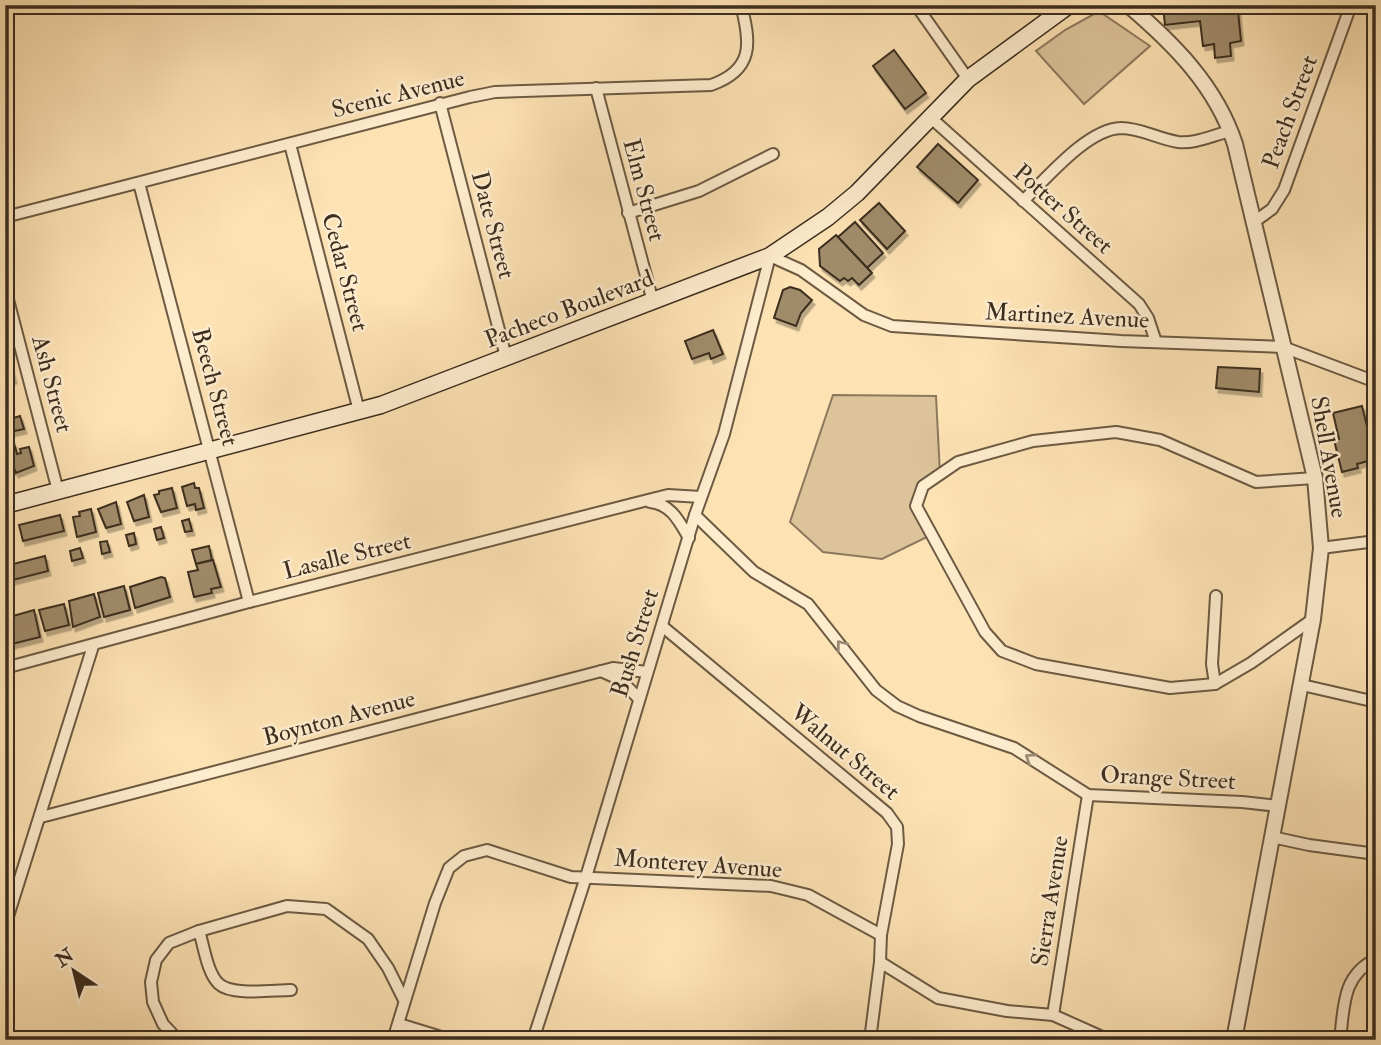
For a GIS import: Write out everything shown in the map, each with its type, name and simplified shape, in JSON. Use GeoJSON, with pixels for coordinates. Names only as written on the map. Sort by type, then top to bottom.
{"type":"FeatureCollection","features":[{"type":"Feature","properties":{"kind":"main road","name":"Pacheco Boulevard"},"geometry":{"type":"LineString","coordinates":[[5,505],[359,411],[769,256],[828,217],[857,193],[968,79],[1069,5]]}},
{"type":"Feature","properties":{"kind":"street","name":"Scenic Avenue"},"geometry":{"type":"LineString","coordinates":[[5,217],[440,103],[495,92],[711,85],[736,72],[744,61],[748,46],[741,5]]}},
{"type":"Feature","properties":{"kind":"street"},"geometry":{"type":"LineString","coordinates":[[916,5],[968,79]]}},
{"type":"Feature","properties":{"kind":"street","name":"Shell Avenue"},"geometry":{"type":"LineString","coordinates":[[1128,5],[1178,52],[1201,78],[1218,103],[1231,131],[1315,478],[1321,548],[1313,619],[1234,1040]]}},
{"type":"Feature","properties":{"kind":"street","name":"Peach Street"},"geometry":{"type":"LineString","coordinates":[[1254,222],[1272,209],[1284,190],[1351,5]]}},
{"type":"Feature","properties":{"kind":"street","name":"Elm Street"},"geometry":{"type":"LineString","coordinates":[[596,89],[653,302]]}},
{"type":"Feature","properties":{"kind":"street","name":"Date Street"},"geometry":{"type":"LineString","coordinates":[[440,103],[506,357]]}},
{"type":"Feature","properties":{"kind":"street","name":"Potter Street"},"geometry":{"type":"LineString","coordinates":[[930,117],[1139,304],[1149,318],[1156,342]]}},
{"type":"Feature","properties":{"kind":"street"},"geometry":{"type":"LineString","coordinates":[[1023,201],[1078,149],[1105,131],[1136,129],[1167,139],[1191,142],[1231,131]]}},
{"type":"Feature","properties":{"kind":"street","name":"Cedar Street"},"geometry":{"type":"LineString","coordinates":[[290,144],[359,411]]}},
{"type":"Feature","properties":{"kind":"street"},"geometry":{"type":"LineString","coordinates":[[628,213],[699,191],[772,154]]}},
{"type":"Feature","properties":{"kind":"street","name":"Beech Street"},"geometry":{"type":"LineString","coordinates":[[139,183],[249,602]]}},
{"type":"Feature","properties":{"kind":"street","name":"Martinez Avenue"},"geometry":{"type":"LineString","coordinates":[[769,256],[801,270],[864,315],[892,326],[1283,347],[1375,380]]}},
{"type":"Feature","properties":{"kind":"street","name":"Bush Street"},"geometry":{"type":"LineString","coordinates":[[533,1040],[586,877],[695,515],[724,434],[769,256]]}},
{"type":"Feature","properties":{"kind":"street","name":"Ash Street"},"geometry":{"type":"LineString","coordinates":[[5,288],[58,491]]}},
{"type":"Feature","properties":{"kind":"street"},"geometry":{"type":"LineString","coordinates":[[1313,619],[1251,663],[1215,684],[1170,688],[1036,664],[1002,651],[985,632],[916,506],[923,486],[958,462],[1033,442],[1116,432],[1160,440],[1256,482],[1315,478]]}},
{"type":"Feature","properties":{"kind":"street","name":"Lasalle Street"},"geometry":{"type":"LineString","coordinates":[[5,668],[249,602],[668,495],[701,496]]}},
{"type":"Feature","properties":{"kind":"street"},"geometry":{"type":"LineString","coordinates":[[644,501],[665,505],[680,521],[689,538]]}},
{"type":"Feature","properties":{"kind":"street","name":"Orange Street"},"geometry":{"type":"LineString","coordinates":[[695,515],[754,572],[808,604],[876,690],[897,706],[1014,748],[1088,795],[1278,806]]}},
{"type":"Feature","properties":{"kind":"street"},"geometry":{"type":"LineString","coordinates":[[1321,548],[1376,541]]}},
{"type":"Feature","properties":{"kind":"street"},"geometry":{"type":"LineString","coordinates":[[1215,684],[1212,664],[1216,596]]}},
{"type":"Feature","properties":{"kind":"street","name":"Walnut Street"},"geometry":{"type":"LineString","coordinates":[[662,626],[887,813],[897,827],[898,844],[881,935],[870,1040]]}},
{"type":"Feature","properties":{"kind":"street"},"geometry":{"type":"LineString","coordinates":[[5,926],[93,646]]}},
{"type":"Feature","properties":{"kind":"street","name":"Boynton Avenue"},"geometry":{"type":"LineString","coordinates":[[41,817],[613,668],[648,672]]}},
{"type":"Feature","properties":{"kind":"street"},"geometry":{"type":"LineString","coordinates":[[601,671],[621,680],[639,699]]}},
{"type":"Feature","properties":{"kind":"street"},"geometry":{"type":"LineString","coordinates":[[1302,685],[1376,702]]}},
{"type":"Feature","properties":{"kind":"street","name":"Sierra Avenue"},"geometry":{"type":"LineString","coordinates":[[1053,1015],[1088,795]]}},
{"type":"Feature","properties":{"kind":"street"},"geometry":{"type":"LineString","coordinates":[[1272,836],[1309,845],[1376,854]]}},
{"type":"Feature","properties":{"kind":"street","name":"Monterey Avenue"},"geometry":{"type":"LineString","coordinates":[[393,1040],[435,903],[449,868],[464,856],[487,850],[571,877],[771,886],[808,895],[881,935]]}},
{"type":"Feature","properties":{"kind":"street"},"geometry":{"type":"LineString","coordinates":[[178,1040],[163,1024],[153,1002],[151,982],[156,960],[169,943],[199,931],[287,906],[326,909],[368,939],[388,968],[404,1000]]}},
{"type":"Feature","properties":{"kind":"street"},"geometry":{"type":"LineString","coordinates":[[199,931],[218,984],[230,990],[291,990]]}},
{"type":"Feature","properties":{"kind":"street"},"geometry":{"type":"LineString","coordinates":[[1340,1040],[1346,995],[1353,977],[1359,969],[1376,959]]}},
{"type":"Feature","properties":{"kind":"street"},"geometry":{"type":"LineString","coordinates":[[880,962],[938,998],[1007,1011],[1053,1015],[1109,1040]]}},
{"type":"Feature","properties":{"kind":"street"},"geometry":{"type":"LineString","coordinates":[[399,1024],[451,1040]]}},
{"type":"Feature","properties":{"kind":"shaded area"},"geometry":{"type":"Polygon","coordinates":[[[1094,14],[1103,14],[1150,46],[1084,104],[1036,51],[1065,30],[1094,14]]]}},
{"type":"Feature","properties":{"kind":"shaded area"},"geometry":{"type":"Polygon","coordinates":[[[833,395],[936,396],[940,474],[923,486],[916,506],[931,535],[882,559],[823,552],[790,522],[833,395]]]}},
{"type":"Feature","properties":{"kind":"building"},"geometry":{"type":"Polygon","coordinates":[[[1226,5],[1227,13],[1238,11],[1241,41],[1230,43],[1231,56],[1215,58],[1214,44],[1203,46],[1200,21],[1165,25],[1163,6],[1226,5]]]}},
{"type":"Feature","properties":{"kind":"building"},"geometry":{"type":"Polygon","coordinates":[[[894,50],[926,93],[905,109],[873,66],[894,50]]]}},
{"type":"Feature","properties":{"kind":"building"},"geometry":{"type":"Polygon","coordinates":[[[938,144],[978,180],[958,203],[917,167],[938,144]]]}},
{"type":"Feature","properties":{"kind":"building"},"geometry":{"type":"Polygon","coordinates":[[[879,203],[905,231],[887,249],[860,220],[879,203]]]}},
{"type":"Feature","properties":{"kind":"building"},"geometry":{"type":"Polygon","coordinates":[[[855,222],[883,253],[867,268],[838,237],[855,222]]]}},
{"type":"Feature","properties":{"kind":"building"},"geometry":{"type":"Polygon","coordinates":[[[836,235],[872,273],[859,285],[852,278],[840,281],[820,266],[819,249],[836,235]]]}},
{"type":"Feature","properties":{"kind":"building"},"geometry":{"type":"Polygon","coordinates":[[[790,287],[800,290],[812,300],[801,313],[796,326],[774,318],[783,290],[790,287]]]}},
{"type":"Feature","properties":{"kind":"building"},"geometry":{"type":"Polygon","coordinates":[[[713,330],[723,354],[711,359],[709,353],[692,359],[685,341],[713,330]]]}},
{"type":"Feature","properties":{"kind":"building"},"geometry":{"type":"Polygon","coordinates":[[[9,358],[14,379],[5,382],[5,359],[9,358]]]}},
{"type":"Feature","properties":{"kind":"building"},"geometry":{"type":"Polygon","coordinates":[[[1218,367],[1260,369],[1259,392],[1216,388],[1218,367]]]}},
{"type":"Feature","properties":{"kind":"building"},"geometry":{"type":"Polygon","coordinates":[[[5,388],[12,405],[5,407],[5,388]]]}},
{"type":"Feature","properties":{"kind":"building"},"geometry":{"type":"Polygon","coordinates":[[[1362,406],[1375,459],[1357,464],[1358,468],[1342,472],[1334,440],[1339,439],[1333,413],[1362,406]]]}},
{"type":"Feature","properties":{"kind":"building"},"geometry":{"type":"Polygon","coordinates":[[[20,416],[24,429],[10,432],[7,420],[20,416]]]}},
{"type":"Feature","properties":{"kind":"building"},"geometry":{"type":"Polygon","coordinates":[[[14,443],[17,454],[21,453],[20,449],[29,447],[34,466],[16,473],[15,470],[10,471],[5,445],[14,443]]]}},
{"type":"Feature","properties":{"kind":"building"},"geometry":{"type":"Polygon","coordinates":[[[194,483],[195,488],[199,488],[204,508],[196,510],[195,504],[187,506],[182,487],[194,483]]]}},
{"type":"Feature","properties":{"kind":"building"},"geometry":{"type":"Polygon","coordinates":[[[172,488],[177,508],[161,512],[154,495],[172,488]]]}},
{"type":"Feature","properties":{"kind":"building"},"geometry":{"type":"Polygon","coordinates":[[[144,495],[149,517],[134,521],[127,502],[144,495]]]}},
{"type":"Feature","properties":{"kind":"building"},"geometry":{"type":"Polygon","coordinates":[[[116,502],[121,524],[106,528],[98,509],[116,502]]]}},
{"type":"Feature","properties":{"kind":"building"},"geometry":{"type":"Polygon","coordinates":[[[91,509],[96,532],[77,537],[73,517],[80,516],[79,512],[91,509]]]}},
{"type":"Feature","properties":{"kind":"building"},"geometry":{"type":"Polygon","coordinates":[[[60,515],[64,531],[23,541],[19,525],[60,515]]]}},
{"type":"Feature","properties":{"kind":"building"},"geometry":{"type":"Polygon","coordinates":[[[189,519],[192,531],[185,532],[182,521],[189,519]]]}},
{"type":"Feature","properties":{"kind":"building"},"geometry":{"type":"Polygon","coordinates":[[[161,527],[164,538],[157,540],[154,529],[161,527]]]}},
{"type":"Feature","properties":{"kind":"building"},"geometry":{"type":"Polygon","coordinates":[[[134,533],[136,544],[129,546],[126,535],[134,533]]]}},
{"type":"Feature","properties":{"kind":"building"},"geometry":{"type":"Polygon","coordinates":[[[107,541],[110,552],[102,554],[100,542],[107,541]]]}},
{"type":"Feature","properties":{"kind":"building"},"geometry":{"type":"Polygon","coordinates":[[[209,546],[212,560],[196,564],[192,550],[209,546]]]}},
{"type":"Feature","properties":{"kind":"building"},"geometry":{"type":"Polygon","coordinates":[[[80,548],[83,558],[72,561],[70,551],[80,548]]]}},
{"type":"Feature","properties":{"kind":"building"},"geometry":{"type":"Polygon","coordinates":[[[45,556],[48,571],[5,582],[5,566],[45,556]]]}},
{"type":"Feature","properties":{"kind":"building"},"geometry":{"type":"Polygon","coordinates":[[[213,560],[221,587],[211,589],[212,593],[194,597],[188,572],[198,570],[196,564],[213,560]]]}},
{"type":"Feature","properties":{"kind":"building"},"geometry":{"type":"Polygon","coordinates":[[[165,578],[170,597],[135,608],[130,587],[165,578]]]}},
{"type":"Feature","properties":{"kind":"building"},"geometry":{"type":"Polygon","coordinates":[[[124,586],[130,610],[104,617],[98,593],[124,586]]]}},
{"type":"Feature","properties":{"kind":"building"},"geometry":{"type":"Polygon","coordinates":[[[94,594],[100,617],[73,627],[69,601],[94,594]]]}},
{"type":"Feature","properties":{"kind":"building"},"geometry":{"type":"Polygon","coordinates":[[[64,604],[69,625],[45,631],[39,610],[64,604]]]}},
{"type":"Feature","properties":{"kind":"building"},"geometry":{"type":"Polygon","coordinates":[[[34,610],[40,637],[12,644],[6,618],[34,610]]]}}]}
